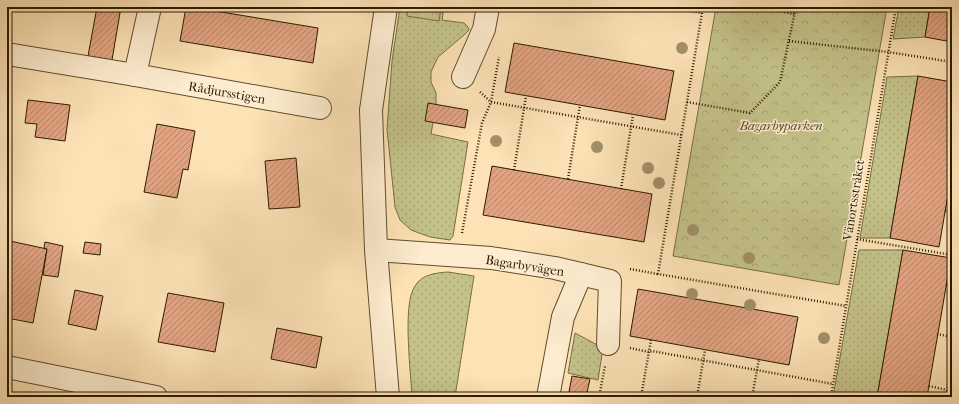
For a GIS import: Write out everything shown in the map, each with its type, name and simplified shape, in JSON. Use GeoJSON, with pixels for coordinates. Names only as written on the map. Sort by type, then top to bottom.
{"type":"FeatureCollection","features":[{"type":"Feature","properties":{"kind":"street"},"geometry":{"type":"LineString","coordinates":[[135,75],[150,7]]}},
{"type":"Feature","properties":{"kind":"street"},"geometry":{"type":"LineString","coordinates":[[386,7],[371,110],[376,250],[388,397]]}},
{"type":"Feature","properties":{"kind":"street"},"geometry":{"type":"LineString","coordinates":[[463,77],[484,28],[488,7]]}},
{"type":"Feature","properties":{"kind":"street","name":"Rådjursstigen"},"geometry":{"type":"LineString","coordinates":[[7,54],[320,108]]}},
{"type":"Feature","properties":{"kind":"street","name":"Bagarbyvägen"},"geometry":{"type":"LineString","coordinates":[[376,250],[491,258],[555,268],[610,281],[608,344]]}},
{"type":"Feature","properties":{"kind":"street"},"geometry":{"type":"LineString","coordinates":[[548,397],[563,317],[581,274]]}},
{"type":"Feature","properties":{"kind":"street"},"geometry":{"type":"LineString","coordinates":[[7,367],[156,397]]}},
{"type":"Feature","properties":{"kind":"path"},"geometry":{"type":"LineString","coordinates":[[666,7],[702,13]]}},
{"type":"Feature","properties":{"kind":"path"},"geometry":{"type":"LineString","coordinates":[[658,274],[703,7]]}},
{"type":"Feature","properties":{"kind":"path"},"geometry":{"type":"LineString","coordinates":[[758,7],[794,14]]}},
{"type":"Feature","properties":{"kind":"path"},"geometry":{"type":"LineString","coordinates":[[687,102],[750,113],[780,82],[796,7]]}},
{"type":"Feature","properties":{"kind":"path","name":"Vänortsstråket"},"geometry":{"type":"LineString","coordinates":[[831,397],[896,7]]}},
{"type":"Feature","properties":{"kind":"path"},"geometry":{"type":"LineString","coordinates":[[789,41],[888,52],[952,62]]}},
{"type":"Feature","properties":{"kind":"path"},"geometry":{"type":"LineString","coordinates":[[461,237],[482,122],[491,102],[500,51]]}},
{"type":"Feature","properties":{"kind":"path"},"geometry":{"type":"LineString","coordinates":[[463,77],[491,102],[681,135]]}},
{"type":"Feature","properties":{"kind":"path"},"geometry":{"type":"LineString","coordinates":[[514,170],[526,96]]}},
{"type":"Feature","properties":{"kind":"path"},"geometry":{"type":"LineString","coordinates":[[568,179],[580,105]]}},
{"type":"Feature","properties":{"kind":"path"},"geometry":{"type":"LineString","coordinates":[[621,188],[633,114]]}},
{"type":"Feature","properties":{"kind":"path"},"geometry":{"type":"LineString","coordinates":[[945,210],[952,212]]}},
{"type":"Feature","properties":{"kind":"path"},"geometry":{"type":"LineString","coordinates":[[857,239],[952,255]]}},
{"type":"Feature","properties":{"kind":"path"},"geometry":{"type":"LineString","coordinates":[[626,268],[846,306]]}},
{"type":"Feature","properties":{"kind":"path"},"geometry":{"type":"LineString","coordinates":[[946,284],[952,286]]}},
{"type":"Feature","properties":{"kind":"path"},"geometry":{"type":"LineString","coordinates":[[938,334],[952,337]]}},
{"type":"Feature","properties":{"kind":"path"},"geometry":{"type":"LineString","coordinates":[[641,397],[651,340]]}},
{"type":"Feature","properties":{"kind":"path"},"geometry":{"type":"LineString","coordinates":[[599,397],[608,344],[833,384]]}},
{"type":"Feature","properties":{"kind":"path"},"geometry":{"type":"LineString","coordinates":[[697,397],[705,350]]}},
{"type":"Feature","properties":{"kind":"path"},"geometry":{"type":"LineString","coordinates":[[752,397],[759,359]]}},
{"type":"Feature","properties":{"kind":"path"},"geometry":{"type":"LineString","coordinates":[[946,397],[952,362]]}},
{"type":"Feature","properties":{"kind":"path"},"geometry":{"type":"LineString","coordinates":[[929,386],[947,390]]}},
{"type":"Feature","properties":{"kind":"green space"},"geometry":{"type":"Polygon","coordinates":[[[400,7],[444,7],[442,20],[464,23],[469,30],[438,57],[431,72],[431,82],[436,93],[436,105],[431,134],[468,142],[453,236],[450,240],[430,237],[411,230],[400,220],[395,207],[387,129],[392,61],[400,7]]]}},
{"type":"Feature","properties":{"kind":"green space"},"geometry":{"type":"Polygon","coordinates":[[[408,7],[441,7],[439,21],[407,16],[408,7]]]}},
{"type":"Feature","properties":{"kind":"green space","name":"Bagarbyparken"},"geometry":{"type":"Polygon","coordinates":[[[716,7],[887,7],[839,285],[673,256],[716,7]]]}},
{"type":"Feature","properties":{"kind":"green space"},"geometry":{"type":"Polygon","coordinates":[[[899,7],[930,7],[925,37],[893,39],[899,7]]]}},
{"type":"Feature","properties":{"kind":"green space"},"geometry":{"type":"Polygon","coordinates":[[[918,76],[890,238],[860,238],[887,77],[918,76]]]}},
{"type":"Feature","properties":{"kind":"green space"},"geometry":{"type":"Polygon","coordinates":[[[859,250],[903,250],[877,397],[833,397],[859,250]]]}},
{"type":"Feature","properties":{"kind":"green space"},"geometry":{"type":"Polygon","coordinates":[[[448,272],[474,276],[455,397],[412,397],[408,339],[411,295],[415,286],[421,279],[434,274],[448,272]]]}},
{"type":"Feature","properties":{"kind":"green space"},"geometry":{"type":"Polygon","coordinates":[[[575,333],[603,348],[598,380],[568,373],[575,333]]]}},
{"type":"Feature","properties":{"kind":"building"},"geometry":{"type":"Polygon","coordinates":[[[97,7],[121,7],[112,60],[88,56],[97,7]]]}},
{"type":"Feature","properties":{"kind":"building"},"geometry":{"type":"Polygon","coordinates":[[[186,7],[318,28],[313,63],[180,41],[186,7]]]}},
{"type":"Feature","properties":{"kind":"building"},"geometry":{"type":"Polygon","coordinates":[[[930,7],[952,7],[952,42],[925,37],[930,7]]]}},
{"type":"Feature","properties":{"kind":"building"},"geometry":{"type":"Polygon","coordinates":[[[514,43],[674,71],[665,120],[505,92],[514,43]]]}},
{"type":"Feature","properties":{"kind":"building"},"geometry":{"type":"Polygon","coordinates":[[[918,76],[952,82],[952,171],[939,247],[890,238],[918,76]]]}},
{"type":"Feature","properties":{"kind":"building"},"geometry":{"type":"Polygon","coordinates":[[[28,100],[70,105],[65,141],[35,137],[37,124],[25,123],[28,100]]]}},
{"type":"Feature","properties":{"kind":"building"},"geometry":{"type":"Polygon","coordinates":[[[428,103],[468,110],[465,128],[425,121],[428,103]]]}},
{"type":"Feature","properties":{"kind":"building"},"geometry":{"type":"Polygon","coordinates":[[[157,124],[195,131],[188,170],[183,169],[177,198],[144,192],[157,124]]]}},
{"type":"Feature","properties":{"kind":"building"},"geometry":{"type":"Polygon","coordinates":[[[296,158],[300,207],[269,209],[265,161],[296,158]]]}},
{"type":"Feature","properties":{"kind":"building"},"geometry":{"type":"Polygon","coordinates":[[[492,166],[652,194],[644,242],[483,215],[492,166]]]}},
{"type":"Feature","properties":{"kind":"building"},"geometry":{"type":"Polygon","coordinates":[[[10,241],[47,249],[33,323],[7,318],[7,256],[10,241]]]}},
{"type":"Feature","properties":{"kind":"building"},"geometry":{"type":"Polygon","coordinates":[[[45,242],[63,246],[58,277],[43,275],[47,249],[44,248],[45,242]]]}},
{"type":"Feature","properties":{"kind":"building"},"geometry":{"type":"Polygon","coordinates":[[[85,242],[101,244],[100,255],[83,253],[85,242]]]}},
{"type":"Feature","properties":{"kind":"building"},"geometry":{"type":"Polygon","coordinates":[[[903,250],[951,258],[927,397],[877,397],[903,250]]]}},
{"type":"Feature","properties":{"kind":"building"},"geometry":{"type":"Polygon","coordinates":[[[638,289],[798,317],[789,365],[630,336],[638,289]]]}},
{"type":"Feature","properties":{"kind":"building"},"geometry":{"type":"Polygon","coordinates":[[[75,290],[103,296],[96,330],[68,324],[75,290]]]}},
{"type":"Feature","properties":{"kind":"building"},"geometry":{"type":"Polygon","coordinates":[[[168,293],[224,303],[215,352],[158,342],[168,293]]]}},
{"type":"Feature","properties":{"kind":"building"},"geometry":{"type":"Polygon","coordinates":[[[277,328],[322,337],[316,368],[271,359],[277,328]]]}},
{"type":"Feature","properties":{"kind":"building"},"geometry":{"type":"Polygon","coordinates":[[[572,376],[590,379],[586,397],[568,397],[572,376]]]}}]}
